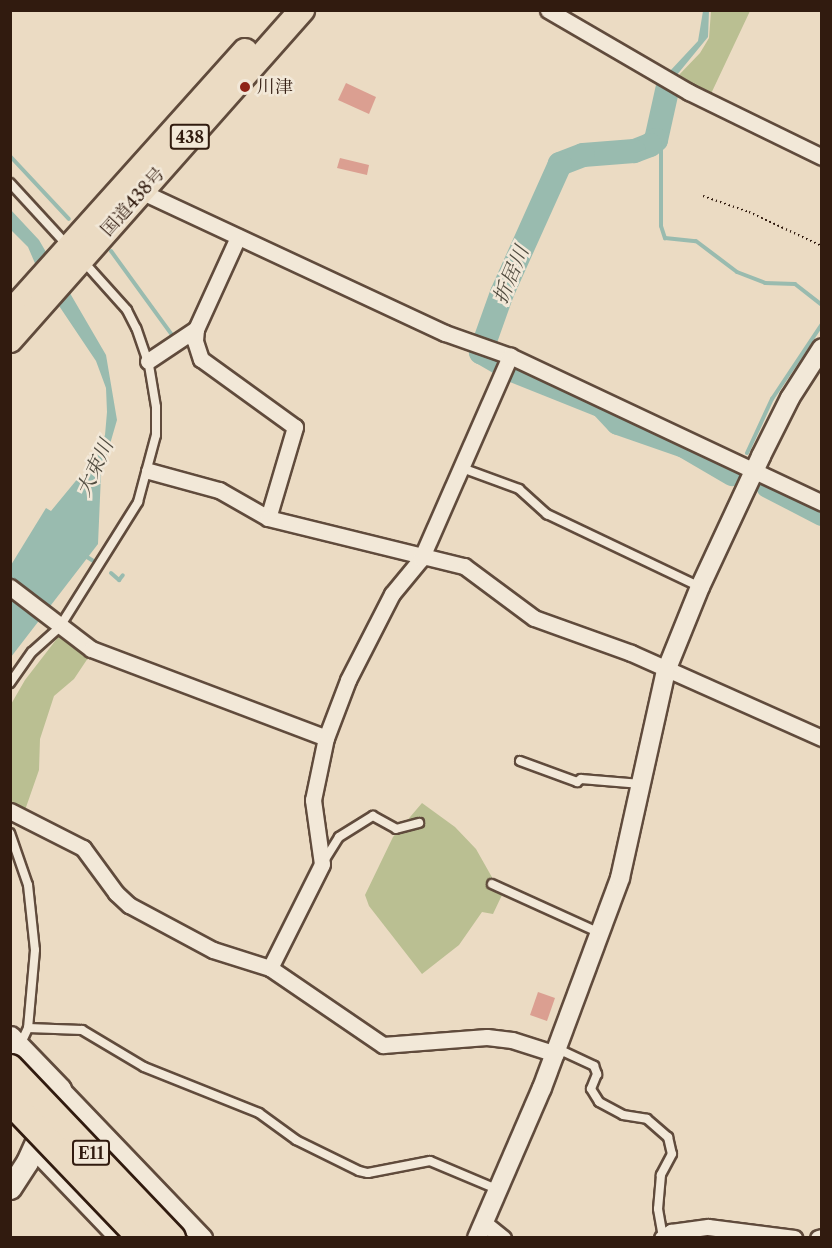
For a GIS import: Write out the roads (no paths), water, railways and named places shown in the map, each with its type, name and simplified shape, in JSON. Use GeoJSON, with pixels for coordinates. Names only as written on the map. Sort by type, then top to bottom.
{"type":"FeatureCollection","features":[{"type":"Feature","properties":{"kind":"highway","name":"国道438号"},"geometry":{"type":"LineString","coordinates":[[134,187],[281,10]]}},
{"type":"Feature","properties":{"kind":"highway","name":"国道438号"},"geometry":{"type":"LineString","coordinates":[[10,340],[15,312],[73,255],[134,187],[302,10]]}},
{"type":"Feature","properties":{"kind":"highway","name":"E11"},"geometry":{"type":"LineString","coordinates":[[17,1044],[172,1238]]}},
{"type":"Feature","properties":{"kind":"highway","name":"E11"},"geometry":{"type":"LineString","coordinates":[[10,1101],[141,1238]]}},
{"type":"Feature","properties":{"kind":"main road"},"geometry":{"type":"LineString","coordinates":[[10,1188],[32,1149],[60,1089],[17,1044]]}},
{"type":"Feature","properties":{"kind":"street"},"geometry":{"type":"LineString","coordinates":[[548,10],[670,81],[822,157]]}},
{"type":"Feature","properties":{"kind":"street"},"geometry":{"type":"LineString","coordinates":[[134,187],[445,333],[484,345],[507,362],[822,503]]}},
{"type":"Feature","properties":{"kind":"street"},"geometry":{"type":"LineString","coordinates":[[148,361],[196,329],[238,237]]}},
{"type":"Feature","properties":{"kind":"street"},"geometry":{"type":"LineString","coordinates":[[196,329],[201,359],[295,428],[268,518]]}},
{"type":"Feature","properties":{"kind":"street"},"geometry":{"type":"LineString","coordinates":[[503,1238],[480,1230],[557,1051],[601,933],[631,838],[666,671],[700,586],[754,472],[790,398],[822,348]]}},
{"type":"Feature","properties":{"kind":"street"},"geometry":{"type":"LineString","coordinates":[[270,968],[322,864],[313,800],[326,738],[348,680],[392,594],[421,559],[507,362]]}},
{"type":"Feature","properties":{"kind":"street"},"geometry":{"type":"LineString","coordinates":[[149,471],[219,490],[268,518],[475,572],[519,611],[822,738]]}},
{"type":"Feature","properties":{"kind":"street"},"geometry":{"type":"LineString","coordinates":[[10,587],[53,623],[91,650],[326,738]]}},
{"type":"Feature","properties":{"kind":"street"},"geometry":{"type":"LineString","coordinates":[[10,811],[83,848],[116,893],[129,904],[213,950],[270,968],[382,1045],[487,1037],[512,1040],[557,1051]]}},
{"type":"Feature","properties":{"kind":"street"},"geometry":{"type":"LineString","coordinates":[[60,1089],[203,1238]]}},
{"type":"Feature","properties":{"kind":"street"},"geometry":{"type":"LineString","coordinates":[[32,1149],[117,1238]]}},
{"type":"Feature","properties":{"kind":"street"},"geometry":{"type":"LineString","coordinates":[[663,1237],[708,1227],[794,1238]]}},
{"type":"Feature","properties":{"kind":"lane"},"geometry":{"type":"LineString","coordinates":[[10,183],[73,255],[127,310],[148,361],[156,407],[149,471],[138,502],[10,683]]}},
{"type":"Feature","properties":{"kind":"lane"},"geometry":{"type":"LineString","coordinates":[[462,468],[519,489],[548,514],[700,586]]}},
{"type":"Feature","properties":{"kind":"lane"},"geometry":{"type":"LineString","coordinates":[[520,762],[577,782],[580,779],[642,784]]}},
{"type":"Feature","properties":{"kind":"lane"},"geometry":{"type":"LineString","coordinates":[[322,864],[339,837],[373,816],[396,829],[419,823]]}},
{"type":"Feature","properties":{"kind":"lane"},"geometry":{"type":"LineString","coordinates":[[10,833],[33,916],[35,950],[17,1044],[82,1030],[154,1071],[259,1113],[296,1140],[359,1171],[368,1173],[430,1161],[499,1190]]}},
{"type":"Feature","properties":{"kind":"lane"},"geometry":{"type":"LineString","coordinates":[[492,884],[601,933]]}},
{"type":"Feature","properties":{"kind":"lane"},"geometry":{"type":"LineString","coordinates":[[557,1051],[597,1069],[591,1089],[599,1102],[623,1115],[647,1119],[668,1137],[672,1154],[662,1175],[658,1209],[663,1237]]}},
{"type":"Feature","properties":{"kind":"water"},"geometry":{"type":"Polygon","coordinates":[[[703,11],[709,11],[708,37],[676,76],[660,117],[664,85],[670,71],[698,41],[703,11]]]}},
{"type":"Feature","properties":{"kind":"water","name":"大束川"},"geometry":{"type":"Polygon","coordinates":[[[10,209],[39,240],[106,355],[117,420],[101,475],[98,544],[11,657],[11,565],[46,508],[51,511],[79,477],[85,479],[105,435],[107,412],[106,388],[96,361],[43,282],[28,247],[11,230],[10,209]]]}},
{"type":"Feature","properties":{"kind":"waterway","name":"折居川"},"geometry":{"type":"LineString","coordinates":[[668,86],[656,140],[650,145],[634,151],[583,155],[560,164],[502,293],[481,352],[510,369],[602,406],[618,423],[684,446],[732,474]]}},
{"type":"Feature","properties":{"kind":"waterway"},"geometry":{"type":"LineString","coordinates":[[656,140],[661,150],[661,226],[665,238],[696,241],[737,272],[765,283],[795,284],[822,305]]}},
{"type":"Feature","properties":{"kind":"waterway"},"geometry":{"type":"LineString","coordinates":[[10,156],[69,219]]}},
{"type":"Feature","properties":{"kind":"waterway"},"geometry":{"type":"LineString","coordinates":[[111,251],[172,335]]}},
{"type":"Feature","properties":{"kind":"waterway"},"geometry":{"type":"LineString","coordinates":[[747,453],[772,399],[822,324]]}},
{"type":"Feature","properties":{"kind":"waterway","name":"折居川"},"geometry":{"type":"LineString","coordinates":[[768,486],[822,514]]}},
{"type":"Feature","properties":{"kind":"waterway"},"geometry":{"type":"LineString","coordinates":[[87,557],[95,562]]}},
{"type":"Feature","properties":{"kind":"waterway"},"geometry":{"type":"LineString","coordinates":[[111,573],[119,580],[123,575]]}},
{"type":"Feature","properties":{"kind":"place","name":"川津"},"geometry":{"type":"Point","coordinates":[245,87]}}]}
